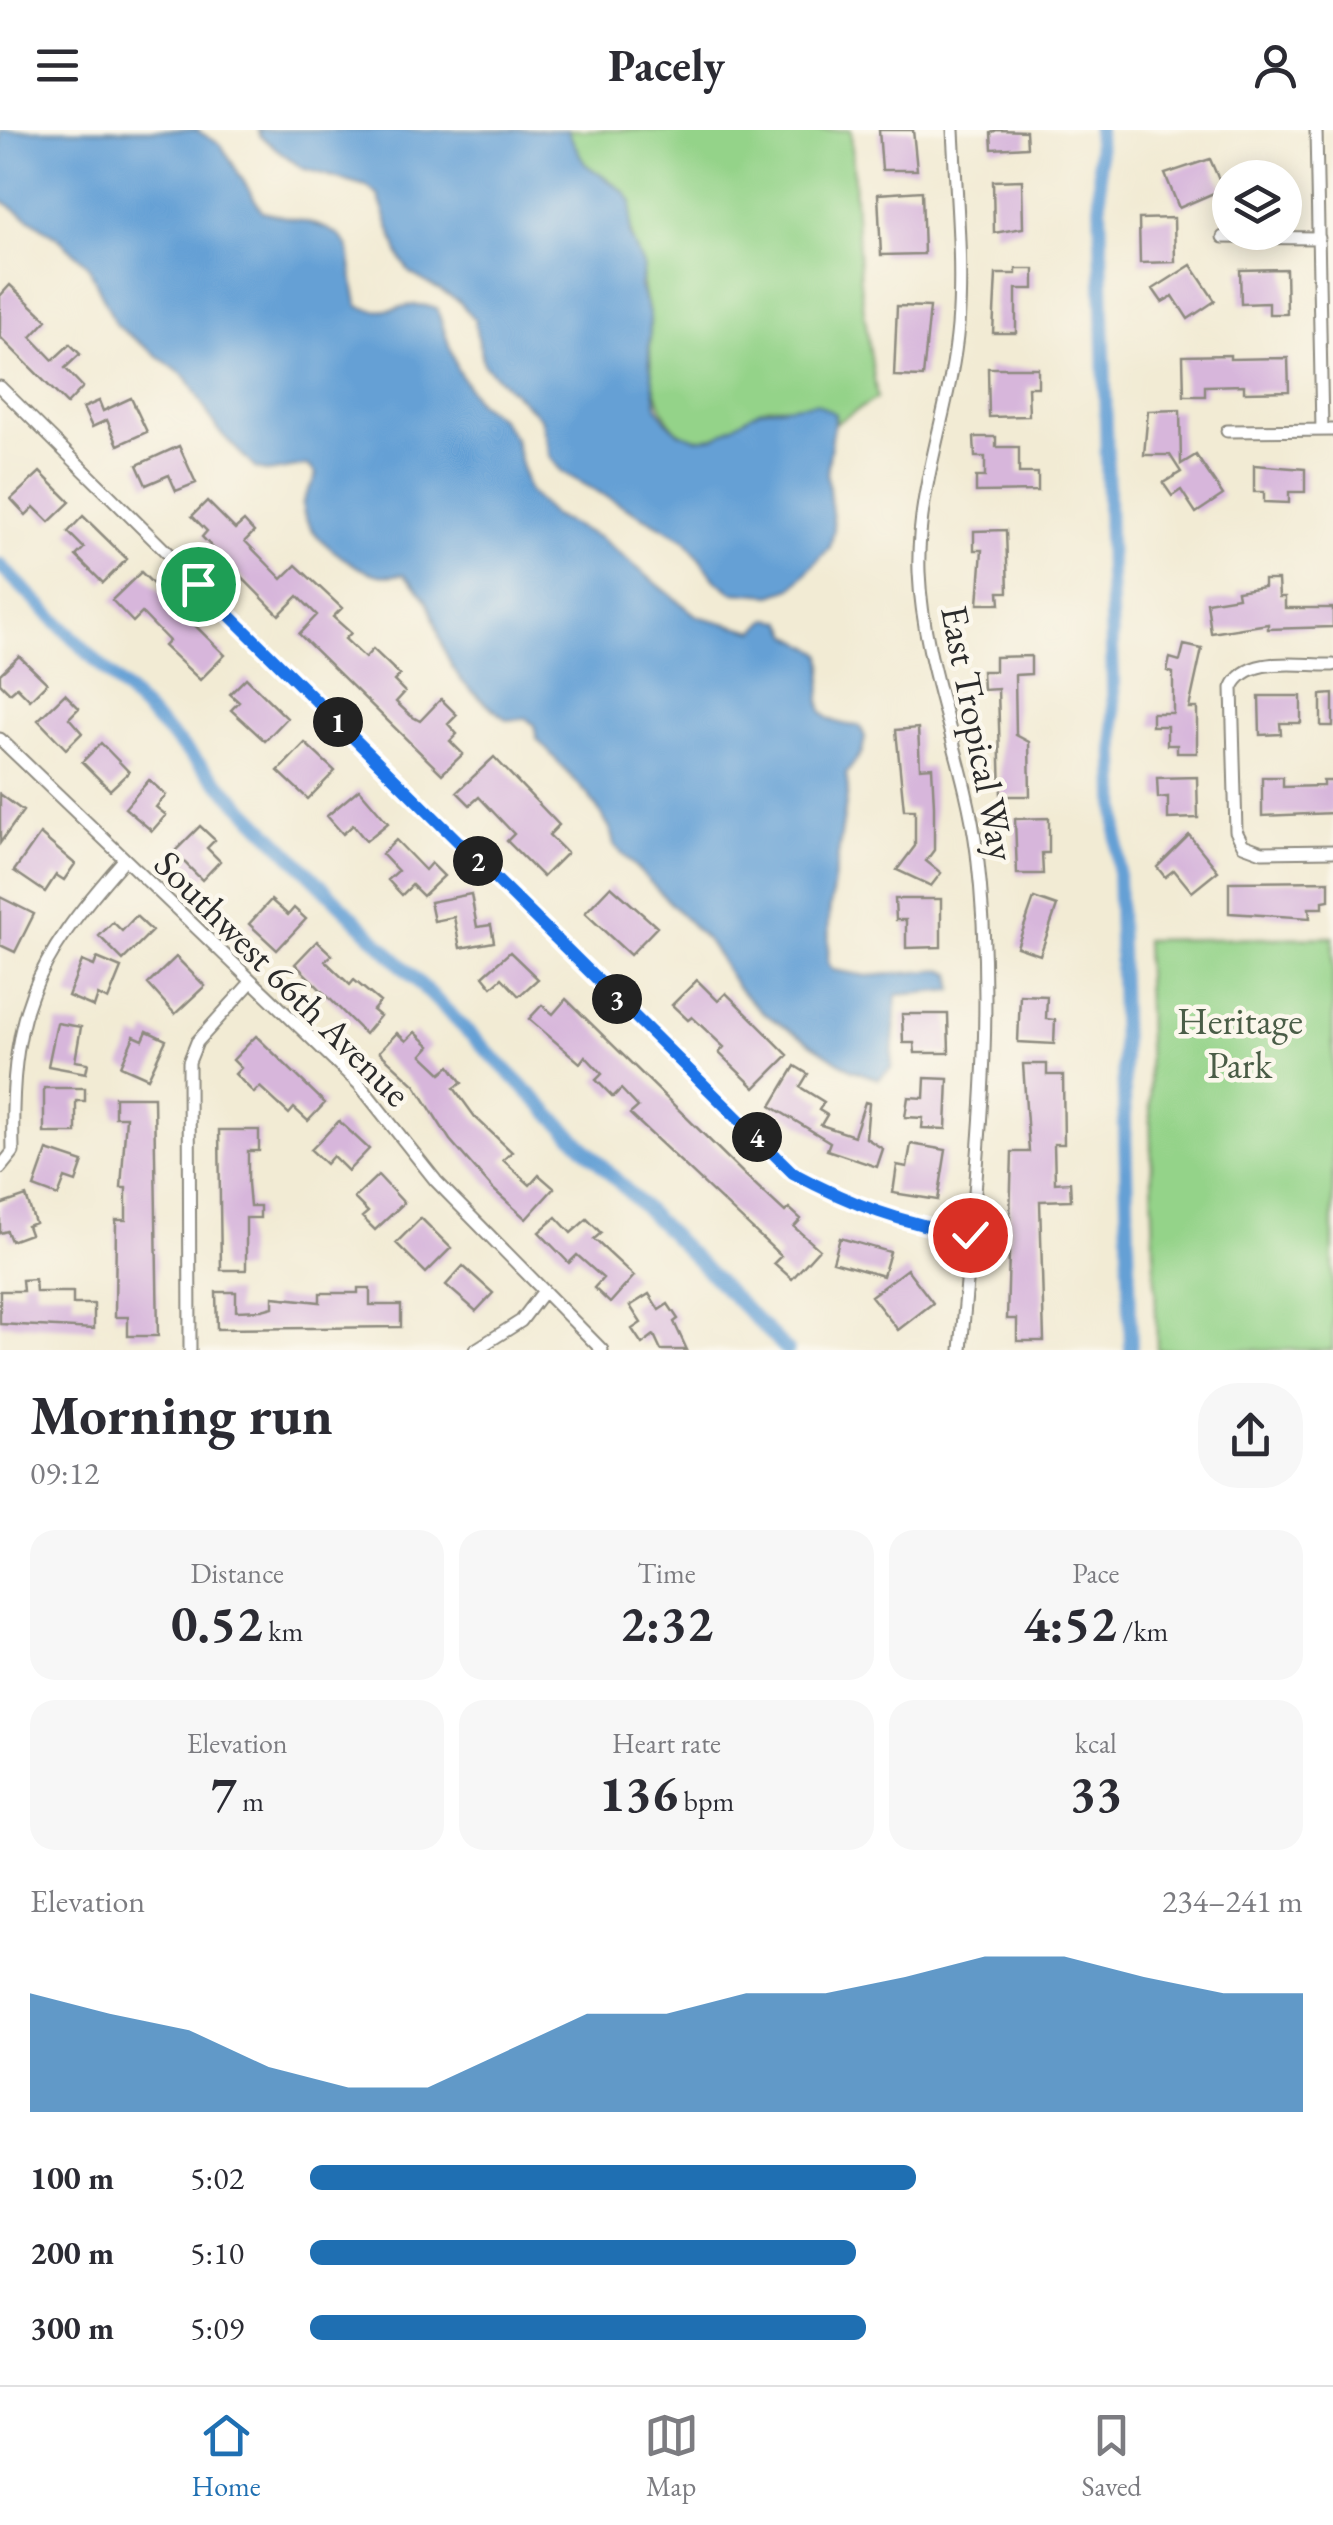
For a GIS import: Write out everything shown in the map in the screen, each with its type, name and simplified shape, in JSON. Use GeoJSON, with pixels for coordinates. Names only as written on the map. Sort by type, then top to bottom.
{"type":"FeatureCollection","features":[{"type":"Feature","properties":{"kind":"street","name":"East Tropical Way"},"geometry":{"type":"LineString","coordinates":[[954,130],[958,325],[922,513],[919,569],[924,632],[968,791],[977,856],[986,1030],[960,1350]]}},
{"type":"Feature","properties":{"kind":"street"},"geometry":{"type":"LineString","coordinates":[[1227,432],[1327,430],[1316,130]]}},
{"type":"Feature","properties":{"kind":"street"},"geometry":{"type":"LineString","coordinates":[[1316,145],[1333,144]]}},
{"type":"Feature","properties":{"kind":"street"},"geometry":{"type":"LineString","coordinates":[[1302,238],[1319,238]]}},
{"type":"Feature","properties":{"kind":"street"},"geometry":{"type":"LineString","coordinates":[[0,388],[793,1173],[856,1207],[909,1224],[970,1235]]}},
{"type":"Feature","properties":{"kind":"street"},"geometry":{"type":"LineString","coordinates":[[1333,665],[1254,666],[1237,675],[1232,688],[1236,831],[1243,845],[1262,852],[1333,851]]}},
{"type":"Feature","properties":{"kind":"street","name":"Southwest 66th Avenue"},"geometry":{"type":"LineString","coordinates":[[0,740],[122,862],[359,1084],[436,1182],[602,1350]]}},
{"type":"Feature","properties":{"kind":"street"},"geometry":{"type":"LineString","coordinates":[[3,1166],[14,1152],[12,1097],[25,1010],[46,959],[72,918],[122,862]]}},
{"type":"Feature","properties":{"kind":"street"},"geometry":{"type":"LineString","coordinates":[[190,1350],[189,1062],[197,1042],[252,982]]}},
{"type":"Feature","properties":{"kind":"street"},"geometry":{"type":"LineString","coordinates":[[475,1350],[521,1321],[542,1292]]}},
{"type":"Feature","properties":{"kind":"green space"},"geometry":{"type":"Polygon","coordinates":[[[567,130],[851,130],[860,284],[877,398],[836,423],[835,414],[776,407],[758,411],[719,435],[703,439],[680,432],[664,413],[652,375],[644,268],[635,255],[625,192],[585,164],[567,130]]]}},
{"type":"Feature","properties":{"kind":"green space","name":"Heritage Park"},"geometry":{"type":"Polygon","coordinates":[[[1333,937],[1333,1350],[1157,1350],[1145,940],[1333,937]]]}},
{"type":"Feature","properties":{"kind":"water"},"geometry":{"type":"Polygon","coordinates":[[[0,130],[196,130],[221,145],[262,211],[326,228],[345,242],[358,306],[380,311],[415,305],[437,309],[457,369],[477,402],[499,417],[514,437],[528,490],[553,516],[600,538],[697,616],[755,631],[768,619],[783,621],[790,635],[821,653],[822,709],[828,718],[860,726],[865,737],[862,752],[846,774],[848,790],[829,914],[828,963],[833,970],[867,976],[942,970],[952,974],[953,990],[897,995],[891,1068],[879,1079],[852,1070],[762,1012],[737,987],[711,945],[614,845],[610,828],[590,797],[537,739],[534,725],[526,718],[507,720],[464,683],[443,648],[431,610],[416,586],[403,574],[382,576],[356,566],[319,537],[304,514],[304,498],[316,474],[308,465],[268,472],[255,468],[217,429],[187,378],[116,325],[88,265],[57,237],[0,199],[0,130]]]}},
{"type":"Feature","properties":{"kind":"water"},"geometry":{"type":"Polygon","coordinates":[[[258,130],[567,130],[585,164],[625,192],[632,202],[630,235],[644,268],[640,286],[650,316],[649,359],[657,407],[666,421],[679,433],[697,439],[716,437],[759,410],[816,403],[835,414],[827,473],[834,529],[830,547],[792,588],[772,595],[732,592],[715,579],[684,539],[562,472],[550,457],[541,418],[484,365],[474,319],[459,301],[410,273],[399,255],[378,195],[366,186],[302,168],[261,137],[258,130]]]}},
{"type":"Feature","properties":{"kind":"building"},"geometry":{"type":"Polygon","coordinates":[[[879,130],[913,130],[917,170],[882,170],[879,130]]]}},
{"type":"Feature","properties":{"kind":"building"},"geometry":{"type":"Polygon","coordinates":[[[1026,131],[1027,147],[992,149],[991,133],[1026,131]]]}},
{"type":"Feature","properties":{"kind":"building"},"geometry":{"type":"Polygon","coordinates":[[[1210,159],[1212,194],[1179,208],[1165,174],[1210,159]]]}},
{"type":"Feature","properties":{"kind":"building"},"geometry":{"type":"Polygon","coordinates":[[[1022,180],[1023,228],[994,233],[993,181],[1022,180]]]}},
{"type":"Feature","properties":{"kind":"building"},"geometry":{"type":"Polygon","coordinates":[[[922,191],[924,254],[881,255],[878,194],[922,191]]]}},
{"type":"Feature","properties":{"kind":"building"},"geometry":{"type":"Polygon","coordinates":[[[1174,218],[1175,262],[1140,263],[1139,219],[1174,218]]]}},
{"type":"Feature","properties":{"kind":"building"},"geometry":{"type":"Polygon","coordinates":[[[1191,265],[1215,301],[1188,319],[1173,296],[1162,302],[1153,289],[1191,265]]]}},
{"type":"Feature","properties":{"kind":"building"},"geometry":{"type":"Polygon","coordinates":[[[1016,269],[1034,269],[1034,289],[1016,289],[1016,333],[993,333],[996,274],[1016,274],[1016,269]]]}},
{"type":"Feature","properties":{"kind":"building"},"geometry":{"type":"Polygon","coordinates":[[[1286,269],[1287,314],[1269,314],[1269,303],[1241,304],[1240,270],[1286,269]]]}},
{"type":"Feature","properties":{"kind":"building"},"geometry":{"type":"Polygon","coordinates":[[[10,285],[47,320],[31,337],[53,360],[70,344],[80,354],[65,368],[83,387],[67,404],[0,337],[0,296],[10,285]]]}},
{"type":"Feature","properties":{"kind":"building"},"geometry":{"type":"Polygon","coordinates":[[[897,306],[930,307],[923,377],[894,376],[897,306]]]}},
{"type":"Feature","properties":{"kind":"building"},"geometry":{"type":"Polygon","coordinates":[[[1230,355],[1230,359],[1288,358],[1289,391],[1244,392],[1244,385],[1205,386],[1205,396],[1184,396],[1183,356],[1230,355]]]}},
{"type":"Feature","properties":{"kind":"building"},"geometry":{"type":"Polygon","coordinates":[[[988,368],[1038,368],[1038,387],[1028,387],[1029,416],[989,417],[988,368]]]}},
{"type":"Feature","properties":{"kind":"building"},"geometry":{"type":"Polygon","coordinates":[[[131,398],[147,432],[118,445],[107,420],[92,427],[83,408],[99,401],[103,411],[131,398]]]}},
{"type":"Feature","properties":{"kind":"building"},"geometry":{"type":"Polygon","coordinates":[[[1180,410],[1181,464],[1196,455],[1223,495],[1196,513],[1181,490],[1172,496],[1163,483],[1181,472],[1170,455],[1144,455],[1148,411],[1180,410]]]}},
{"type":"Feature","properties":{"kind":"building"},"geometry":{"type":"Polygon","coordinates":[[[974,437],[996,437],[996,447],[1019,447],[1019,473],[1038,473],[1038,491],[976,492],[976,477],[985,477],[985,457],[975,457],[974,437]]]}},
{"type":"Feature","properties":{"kind":"building"},"geometry":{"type":"Polygon","coordinates":[[[179,446],[196,483],[176,491],[169,475],[146,485],[137,465],[179,446]]]}},
{"type":"Feature","properties":{"kind":"building"},"geometry":{"type":"Polygon","coordinates":[[[1254,465],[1305,469],[1305,492],[1289,492],[1289,503],[1264,502],[1264,492],[1254,492],[1254,465]]]}},
{"type":"Feature","properties":{"kind":"building"},"geometry":{"type":"Polygon","coordinates":[[[40,472],[70,502],[49,522],[34,507],[26,515],[11,499],[40,472]]]}},
{"type":"Feature","properties":{"kind":"building"},"geometry":{"type":"Polygon","coordinates":[[[207,501],[235,529],[244,521],[254,532],[245,541],[282,579],[296,565],[342,608],[333,617],[351,633],[345,639],[365,658],[373,649],[400,675],[394,681],[405,692],[396,702],[411,716],[420,721],[441,699],[457,715],[448,724],[457,734],[450,741],[463,754],[442,774],[299,634],[317,615],[298,596],[279,615],[202,537],[207,531],[192,516],[207,501]]]}},
{"type":"Feature","properties":{"kind":"building"},"geometry":{"type":"Polygon","coordinates":[[[83,516],[127,559],[103,583],[76,556],[84,548],[68,532],[83,516]]]}},
{"type":"Feature","properties":{"kind":"building"},"geometry":{"type":"Polygon","coordinates":[[[1006,530],[1008,592],[999,592],[1000,604],[978,604],[982,550],[974,550],[974,531],[1006,530]]]}},
{"type":"Feature","properties":{"kind":"building"},"geometry":{"type":"Polygon","coordinates":[[[141,572],[225,655],[200,680],[164,646],[169,641],[142,613],[133,622],[112,600],[141,572]]]}},
{"type":"Feature","properties":{"kind":"building"},"geometry":{"type":"Polygon","coordinates":[[[1264,580],[1278,580],[1279,597],[1285,597],[1285,608],[1333,608],[1333,627],[1268,629],[1268,624],[1211,633],[1207,602],[1238,597],[1237,591],[1264,587],[1264,580]]]}},
{"type":"Feature","properties":{"kind":"building"},"geometry":{"type":"Polygon","coordinates":[[[1184,645],[1202,649],[1189,708],[1197,708],[1197,753],[1177,753],[1177,745],[1167,745],[1167,726],[1152,726],[1152,713],[1173,713],[1173,673],[1167,671],[1170,658],[1180,661],[1184,645]]]}},
{"type":"Feature","properties":{"kind":"building"},"geometry":{"type":"Polygon","coordinates":[[[19,656],[47,683],[30,700],[17,687],[10,693],[0,683],[0,674],[19,656]]]}},
{"type":"Feature","properties":{"kind":"building"},"geometry":{"type":"Polygon","coordinates":[[[1031,656],[1031,674],[1015,675],[1016,735],[1029,742],[1030,796],[1001,796],[998,689],[983,690],[982,671],[995,671],[995,657],[1031,656]]]}},
{"type":"Feature","properties":{"kind":"building"},"geometry":{"type":"Polygon","coordinates":[[[246,678],[287,718],[265,741],[231,710],[239,702],[230,694],[246,678]]]}},
{"type":"Feature","properties":{"kind":"building"},"geometry":{"type":"Polygon","coordinates":[[[65,694],[79,708],[69,718],[82,733],[66,749],[38,720],[65,694]]]}},
{"type":"Feature","properties":{"kind":"building"},"geometry":{"type":"Polygon","coordinates":[[[1333,694],[1333,726],[1321,726],[1321,695],[1333,694]]]}},
{"type":"Feature","properties":{"kind":"building"},"geometry":{"type":"Polygon","coordinates":[[[1259,696],[1301,696],[1301,723],[1280,723],[1281,734],[1260,735],[1259,696]]]}},
{"type":"Feature","properties":{"kind":"building"},"geometry":{"type":"Polygon","coordinates":[[[918,728],[920,768],[932,767],[934,850],[926,861],[941,873],[931,886],[897,870],[915,846],[915,810],[904,810],[896,730],[918,728]]]}},
{"type":"Feature","properties":{"kind":"building"},"geometry":{"type":"Polygon","coordinates":[[[101,743],[129,772],[110,790],[82,762],[101,743]]]}},
{"type":"Feature","properties":{"kind":"building"},"geometry":{"type":"Polygon","coordinates":[[[305,743],[335,771],[308,799],[278,771],[305,743]]]}},
{"type":"Feature","properties":{"kind":"building"},"geometry":{"type":"Polygon","coordinates":[[[494,757],[559,825],[549,835],[567,853],[543,877],[507,841],[514,834],[479,797],[470,805],[457,792],[494,757]]]}},
{"type":"Feature","properties":{"kind":"building"},"geometry":{"type":"Polygon","coordinates":[[[1197,777],[1198,818],[1168,819],[1168,797],[1158,798],[1157,778],[1197,777]]]}},
{"type":"Feature","properties":{"kind":"building"},"geometry":{"type":"Polygon","coordinates":[[[1262,777],[1283,777],[1283,787],[1323,786],[1323,781],[1333,781],[1333,813],[1262,816],[1262,777]]]}},
{"type":"Feature","properties":{"kind":"building"},"geometry":{"type":"Polygon","coordinates":[[[149,780],[166,795],[156,807],[166,815],[152,831],[125,808],[149,780]]]}},
{"type":"Feature","properties":{"kind":"building"},"geometry":{"type":"Polygon","coordinates":[[[359,789],[388,823],[366,841],[353,825],[343,834],[327,816],[359,789]]]}},
{"type":"Feature","properties":{"kind":"building"},"geometry":{"type":"Polygon","coordinates":[[[0,794],[23,811],[0,843],[0,794]]]}},
{"type":"Feature","properties":{"kind":"building"},"geometry":{"type":"Polygon","coordinates":[[[1049,818],[1049,853],[1042,853],[1043,874],[1017,874],[1015,819],[1049,818]]]}},
{"type":"Feature","properties":{"kind":"building"},"geometry":{"type":"Polygon","coordinates":[[[200,826],[215,840],[207,848],[220,861],[202,880],[174,852],[200,826]]]}},
{"type":"Feature","properties":{"kind":"building"},"geometry":{"type":"Polygon","coordinates":[[[40,834],[75,864],[64,880],[56,875],[45,892],[14,871],[40,834]]]}},
{"type":"Feature","properties":{"kind":"building"},"geometry":{"type":"Polygon","coordinates":[[[1189,835],[1218,871],[1192,892],[1174,870],[1165,877],[1157,867],[1189,835]]]}},
{"type":"Feature","properties":{"kind":"building"},"geometry":{"type":"Polygon","coordinates":[[[396,840],[425,870],[431,863],[444,876],[423,896],[412,885],[402,895],[388,880],[398,871],[382,854],[396,840]]]}},
{"type":"Feature","properties":{"kind":"building"},"geometry":{"type":"Polygon","coordinates":[[[1329,881],[1329,900],[1323,901],[1323,908],[1309,908],[1310,918],[1229,913],[1229,882],[1329,881]]]}},
{"type":"Feature","properties":{"kind":"building"},"geometry":{"type":"Polygon","coordinates":[[[611,886],[657,927],[630,955],[585,913],[611,886]]]}},
{"type":"Feature","properties":{"kind":"building"},"geometry":{"type":"Polygon","coordinates":[[[471,894],[477,927],[491,925],[494,942],[460,948],[454,917],[434,921],[430,902],[471,894]]]}},
{"type":"Feature","properties":{"kind":"building"},"geometry":{"type":"Polygon","coordinates":[[[0,897],[34,914],[15,952],[0,945],[0,897]]]}},
{"type":"Feature","properties":{"kind":"building"},"geometry":{"type":"Polygon","coordinates":[[[1034,898],[1057,906],[1040,955],[1017,947],[1034,898]]]}},
{"type":"Feature","properties":{"kind":"building"},"geometry":{"type":"Polygon","coordinates":[[[895,899],[941,899],[941,947],[906,948],[906,920],[896,920],[895,899]]]}},
{"type":"Feature","properties":{"kind":"building"},"geometry":{"type":"Polygon","coordinates":[[[271,900],[288,915],[294,908],[306,919],[277,950],[249,924],[271,900]]]}},
{"type":"Feature","properties":{"kind":"building"},"geometry":{"type":"Polygon","coordinates":[[[136,916],[152,931],[123,960],[99,936],[113,922],[122,931],[136,916]]]}},
{"type":"Feature","properties":{"kind":"building"},"geometry":{"type":"Polygon","coordinates":[[[317,941],[332,955],[325,961],[350,985],[354,980],[380,1002],[373,1010],[380,1016],[365,1034],[295,964],[317,941]]]}},
{"type":"Feature","properties":{"kind":"building"},"geometry":{"type":"Polygon","coordinates":[[[510,952],[538,979],[519,996],[502,978],[492,987],[483,976],[510,952]]]}},
{"type":"Feature","properties":{"kind":"building"},"geometry":{"type":"Polygon","coordinates":[[[176,957],[205,986],[175,1014],[148,984],[176,957]]]}},
{"type":"Feature","properties":{"kind":"building"},"geometry":{"type":"Polygon","coordinates":[[[97,958],[121,968],[108,1000],[98,995],[94,1007],[68,996],[82,961],[94,966],[97,958]]]}},
{"type":"Feature","properties":{"kind":"building"},"geometry":{"type":"Polygon","coordinates":[[[697,980],[718,1001],[726,993],[788,1055],[755,1088],[719,1053],[724,1047],[692,1017],[688,1020],[672,1005],[697,980]]]}},
{"type":"Feature","properties":{"kind":"building"},"geometry":{"type":"Polygon","coordinates":[[[1020,995],[1047,996],[1046,1019],[1055,1020],[1054,1044],[1018,1042],[1020,995]]]}},
{"type":"Feature","properties":{"kind":"building"},"geometry":{"type":"Polygon","coordinates":[[[566,999],[742,1172],[785,1212],[789,1208],[801,1219],[794,1227],[819,1249],[792,1279],[774,1263],[781,1256],[630,1114],[638,1107],[621,1089],[613,1097],[596,1080],[602,1074],[585,1056],[580,1063],[529,1019],[542,1005],[553,1014],[566,999]]]}},
{"type":"Feature","properties":{"kind":"building"},"geometry":{"type":"Polygon","coordinates":[[[902,1014],[948,1014],[949,1053],[915,1053],[914,1043],[903,1043],[902,1014]]]}},
{"type":"Feature","properties":{"kind":"building"},"geometry":{"type":"Polygon","coordinates":[[[57,1023],[81,1027],[75,1061],[88,1063],[86,1073],[48,1066],[57,1023]]]}},
{"type":"Feature","properties":{"kind":"building"},"geometry":{"type":"Polygon","coordinates":[[[147,1031],[166,1040],[148,1078],[121,1066],[134,1036],[143,1040],[147,1031]]]}},
{"type":"Feature","properties":{"kind":"building"},"geometry":{"type":"Polygon","coordinates":[[[415,1032],[430,1046],[422,1055],[441,1073],[450,1066],[462,1083],[454,1088],[475,1117],[512,1152],[503,1160],[530,1185],[539,1175],[554,1188],[526,1219],[450,1140],[415,1085],[379,1052],[397,1033],[406,1041],[415,1032]]]}},
{"type":"Feature","properties":{"kind":"building"},"geometry":{"type":"Polygon","coordinates":[[[256,1036],[325,1103],[308,1121],[294,1108],[289,1114],[260,1087],[254,1093],[235,1074],[241,1068],[233,1060],[256,1036]]]}},
{"type":"Feature","properties":{"kind":"building"},"geometry":{"type":"Polygon","coordinates":[[[1023,1064],[1047,1064],[1047,1075],[1063,1075],[1064,1144],[1054,1144],[1055,1183],[1070,1182],[1071,1200],[1040,1201],[1044,1341],[1017,1341],[1017,1319],[1007,1319],[1012,1152],[1029,1152],[1023,1064]]]}},
{"type":"Feature","properties":{"kind":"building"},"geometry":{"type":"Polygon","coordinates":[[[795,1066],[808,1074],[800,1087],[824,1102],[819,1110],[827,1115],[821,1125],[854,1136],[865,1102],[869,1103],[866,1138],[883,1149],[877,1167],[827,1150],[830,1142],[771,1106],[795,1066]]]}},
{"type":"Feature","properties":{"kind":"building"},"geometry":{"type":"Polygon","coordinates":[[[925,1078],[948,1079],[946,1129],[922,1128],[923,1118],[905,1117],[908,1097],[924,1098],[925,1078]]]}},
{"type":"Feature","properties":{"kind":"building"},"geometry":{"type":"Polygon","coordinates":[[[44,1088],[85,1088],[85,1101],[76,1101],[76,1133],[44,1133],[44,1088]]]}},
{"type":"Feature","properties":{"kind":"building"},"geometry":{"type":"Polygon","coordinates":[[[115,1097],[154,1097],[158,1336],[128,1336],[128,1317],[115,1317],[116,1220],[126,1220],[126,1188],[121,1188],[126,1117],[115,1117],[115,1097]]]}},
{"type":"Feature","properties":{"kind":"building"},"geometry":{"type":"Polygon","coordinates":[[[339,1121],[369,1149],[348,1171],[333,1156],[326,1164],[311,1150],[339,1121]]]}},
{"type":"Feature","properties":{"kind":"building"},"geometry":{"type":"Polygon","coordinates":[[[219,1130],[259,1130],[259,1151],[248,1151],[248,1183],[250,1206],[260,1206],[260,1218],[246,1218],[246,1270],[221,1270],[219,1130]]]}},
{"type":"Feature","properties":{"kind":"building"},"geometry":{"type":"Polygon","coordinates":[[[911,1144],[946,1150],[938,1200],[893,1193],[897,1165],[907,1167],[911,1144]]]}},
{"type":"Feature","properties":{"kind":"building"},"geometry":{"type":"Polygon","coordinates":[[[47,1150],[83,1162],[76,1182],[65,1178],[58,1196],[34,1187],[47,1150]]]}},
{"type":"Feature","properties":{"kind":"building"},"geometry":{"type":"Polygon","coordinates":[[[378,1175],[404,1203],[375,1230],[362,1217],[368,1212],[354,1198],[378,1175]]]}},
{"type":"Feature","properties":{"kind":"building"},"geometry":{"type":"Polygon","coordinates":[[[26,1196],[35,1223],[27,1226],[30,1234],[11,1241],[7,1231],[0,1233],[0,1205],[26,1196]]]}},
{"type":"Feature","properties":{"kind":"building"},"geometry":{"type":"Polygon","coordinates":[[[556,1217],[571,1233],[587,1219],[601,1233],[594,1239],[634,1276],[610,1303],[594,1288],[603,1278],[577,1255],[569,1263],[539,1232],[556,1217]]]}},
{"type":"Feature","properties":{"kind":"building"},"geometry":{"type":"Polygon","coordinates":[[[421,1218],[451,1248],[426,1273],[396,1243],[421,1218]]]}},
{"type":"Feature","properties":{"kind":"building"},"geometry":{"type":"Polygon","coordinates":[[[840,1238],[890,1252],[883,1276],[833,1262],[840,1238]]]}},
{"type":"Feature","properties":{"kind":"building"},"geometry":{"type":"Polygon","coordinates":[[[463,1266],[493,1293],[476,1311],[446,1285],[463,1266]]]}},
{"type":"Feature","properties":{"kind":"building"},"geometry":{"type":"Polygon","coordinates":[[[907,1269],[933,1303],[898,1330],[871,1296],[907,1269]]]}},
{"type":"Feature","properties":{"kind":"building"},"geometry":{"type":"Polygon","coordinates":[[[35,1279],[36,1292],[73,1292],[73,1304],[94,1304],[94,1329],[0,1324],[0,1291],[23,1291],[22,1280],[35,1279]]]}},
{"type":"Feature","properties":{"kind":"building"},"geometry":{"type":"Polygon","coordinates":[[[358,1288],[370,1288],[370,1305],[401,1305],[401,1327],[217,1329],[216,1292],[236,1292],[236,1311],[273,1307],[273,1297],[320,1302],[320,1293],[358,1293],[358,1288]]]}},
{"type":"Feature","properties":{"kind":"building"},"geometry":{"type":"Polygon","coordinates":[[[649,1294],[659,1310],[668,1304],[678,1319],[674,1322],[687,1350],[661,1350],[654,1335],[642,1344],[632,1329],[641,1323],[630,1306],[649,1294]]]}},
{"type":"Feature","properties":{"kind":"waterway"},"geometry":{"type":"LineString","coordinates":[[1098,130],[1131,1350]]}},
{"type":"Feature","properties":{"kind":"waterway"},"geometry":{"type":"LineString","coordinates":[[0,565],[787,1350]]}},
{"type":"Feature","properties":{"kind":"route"},"geometry":{"type":"LineString","coordinates":[[198,584],[793,1173],[856,1207],[909,1224],[970,1235]]}}]}
